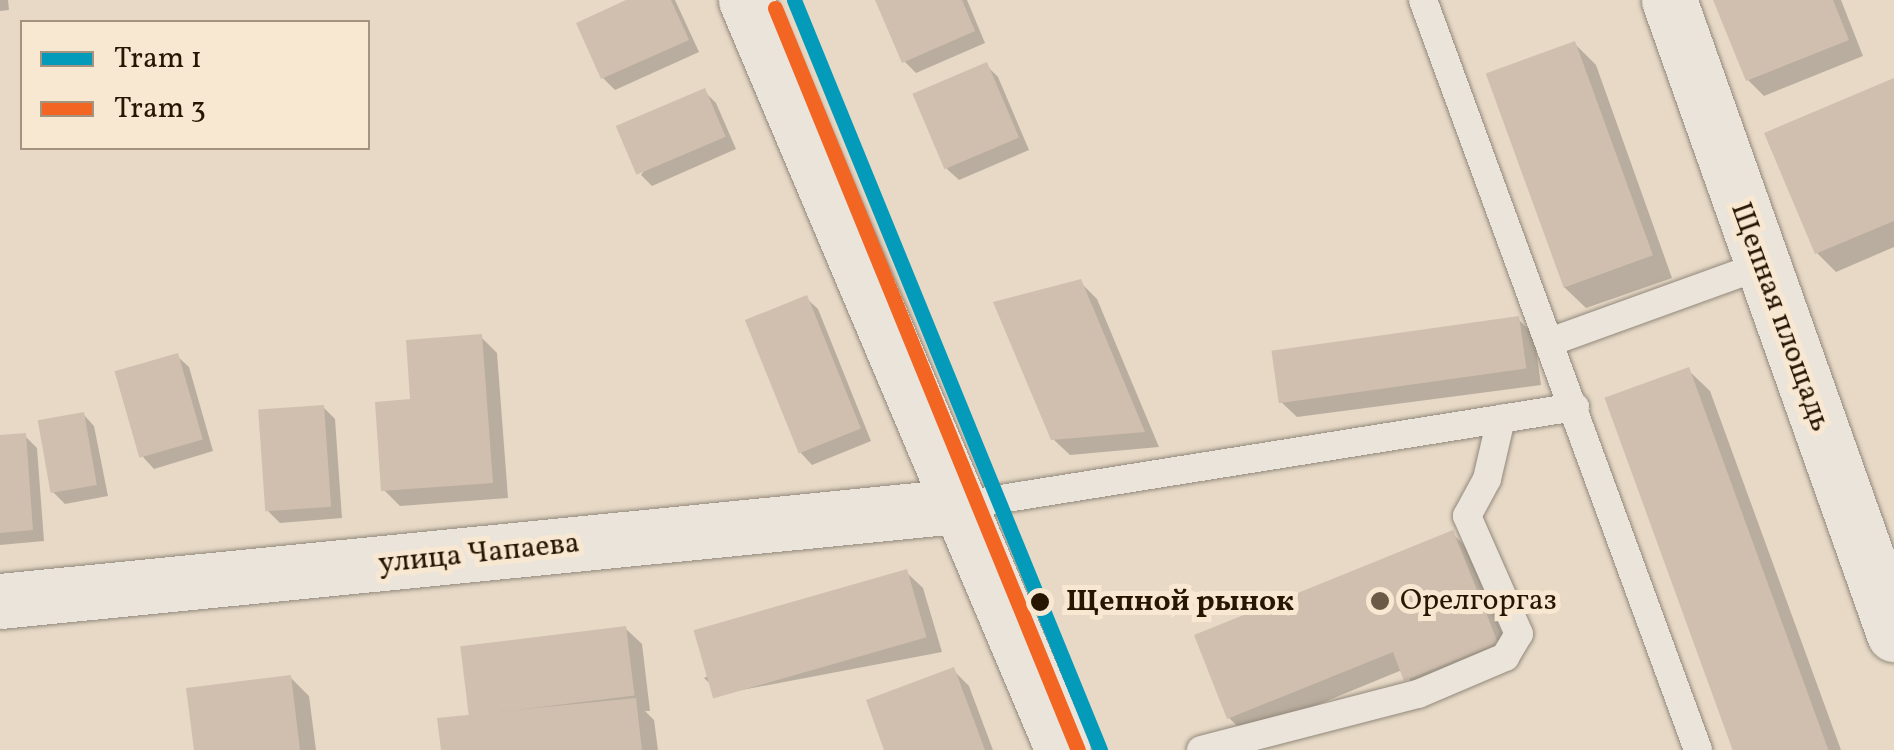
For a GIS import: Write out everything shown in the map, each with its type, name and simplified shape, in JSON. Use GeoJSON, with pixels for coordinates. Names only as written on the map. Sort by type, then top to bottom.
{"type":"FeatureCollection","features":[{"type":"Feature","properties":{"kind":"street"},"geometry":{"type":"LineString","coordinates":[[746,0],[1063,750]]}},
{"type":"Feature","properties":{"kind":"street","name":"Щепная площадь"},"geometry":{"type":"LineString","coordinates":[[1668,0],[1760,266],[1891,614]]}},
{"type":"Feature","properties":{"kind":"street","name":"улица Чапаева"},"geometry":{"type":"LineString","coordinates":[[0,601],[957,506]]}},
{"type":"Feature","properties":{"kind":"lane"},"geometry":{"type":"LineString","coordinates":[[1423,0],[1698,750]]}},
{"type":"Feature","properties":{"kind":"lane"},"geometry":{"type":"LineString","coordinates":[[1550,342],[1760,266]]}},
{"type":"Feature","properties":{"kind":"lane"},"geometry":{"type":"LineString","coordinates":[[957,506],[1575,407]]}},
{"type":"Feature","properties":{"kind":"lane"},"geometry":{"type":"LineString","coordinates":[[1201,750],[1418,694],[1504,657],[1520,634],[1467,516],[1487,479],[1501,419]]}},
{"type":"Feature","properties":{"kind":"building"},"geometry":{"type":"Polygon","coordinates":[[[626,0],[671,0],[689,40],[601,79],[576,23],[626,0]]]}},
{"type":"Feature","properties":{"kind":"building"},"geometry":{"type":"Polygon","coordinates":[[[875,0],[962,0],[975,31],[902,63],[875,0]]]}},
{"type":"Feature","properties":{"kind":"building"},"geometry":{"type":"Polygon","coordinates":[[[1713,0],[1833,0],[1849,40],[1746,81],[1713,0]]]}},
{"type":"Feature","properties":{"kind":"building"},"geometry":{"type":"Polygon","coordinates":[[[1575,41],[1653,255],[1564,288],[1486,73],[1575,41]]]}},
{"type":"Feature","properties":{"kind":"building"},"geometry":{"type":"Polygon","coordinates":[[[987,62],[1019,137],[944,169],[912,94],[987,62]]]}},
{"type":"Feature","properties":{"kind":"building"},"geometry":{"type":"Polygon","coordinates":[[[1894,78],[1894,221],[1815,254],[1764,133],[1894,78]]]}},
{"type":"Feature","properties":{"kind":"building"},"geometry":{"type":"Polygon","coordinates":[[[705,88],[726,137],[636,175],[616,126],[705,88]]]}},
{"type":"Feature","properties":{"kind":"building"},"geometry":{"type":"Polygon","coordinates":[[[1081,279],[1145,432],[1051,440],[993,302],[1081,279]]]}},
{"type":"Feature","properties":{"kind":"building"},"geometry":{"type":"Polygon","coordinates":[[[807,295],[861,429],[799,454],[745,320],[807,295]]]}},
{"type":"Feature","properties":{"kind":"building"},"geometry":{"type":"Polygon","coordinates":[[[1519,316],[1526,368],[1279,403],[1271,351],[1519,316]]]}},
{"type":"Feature","properties":{"kind":"building"},"geometry":{"type":"Polygon","coordinates":[[[482,334],[493,483],[381,491],[375,402],[410,399],[406,340],[482,334]]]}},
{"type":"Feature","properties":{"kind":"building"},"geometry":{"type":"Polygon","coordinates":[[[178,353],[203,440],[139,458],[115,371],[178,353]]]}},
{"type":"Feature","properties":{"kind":"building"},"geometry":{"type":"Polygon","coordinates":[[[1689,367],[1828,750],[1733,750],[1604,398],[1689,367]]]}},
{"type":"Feature","properties":{"kind":"building"},"geometry":{"type":"Polygon","coordinates":[[[324,405],[331,507],[265,511],[258,410],[324,405]]]}},
{"type":"Feature","properties":{"kind":"building"},"geometry":{"type":"Polygon","coordinates":[[[84,412],[97,485],[51,493],[38,420],[84,412]]]}},
{"type":"Feature","properties":{"kind":"building"},"geometry":{"type":"Polygon","coordinates":[[[26,433],[33,530],[0,533],[0,435],[26,433]]]}},
{"type":"Feature","properties":{"kind":"building","name":"Орелгоргаз"},"geometry":{"type":"Polygon","coordinates":[[[1453,530],[1498,643],[1404,681],[1393,652],[1227,719],[1194,635],[1453,530]]]}},
{"type":"Feature","properties":{"kind":"building"},"geometry":{"type":"Polygon","coordinates":[[[907,569],[927,637],[713,698],[694,630],[907,569]]]}},
{"type":"Feature","properties":{"kind":"building"},"geometry":{"type":"Polygon","coordinates":[[[626,626],[635,695],[469,716],[460,646],[626,626]]]}},
{"type":"Feature","properties":{"kind":"building"},"geometry":{"type":"Polygon","coordinates":[[[954,667],[985,750],[884,750],[866,700],[954,667]]]}},
{"type":"Feature","properties":{"kind":"building"},"geometry":{"type":"Polygon","coordinates":[[[291,675],[300,750],[194,750],[186,688],[291,675]]]}},
{"type":"Feature","properties":{"kind":"building"},"geometry":{"type":"Polygon","coordinates":[[[636,698],[642,750],[441,750],[437,718],[636,698]]]}},
{"type":"Feature","properties":{"kind":"tram line","name":"1"},"geometry":{"type":"LineString","coordinates":[[794,0],[1100,750]]}},
{"type":"Feature","properties":{"kind":"tram line","name":"3"},"geometry":{"type":"LineString","coordinates":[[775,8],[1078,750]]}},
{"type":"Feature","properties":{"kind":"place","name":"Орелгоргаз"},"geometry":{"type":"Point","coordinates":[1380,601]}},
{"type":"Feature","properties":{"kind":"place","name":"Щепной рынок"},"geometry":{"type":"Point","coordinates":[1040,602]}}]}
